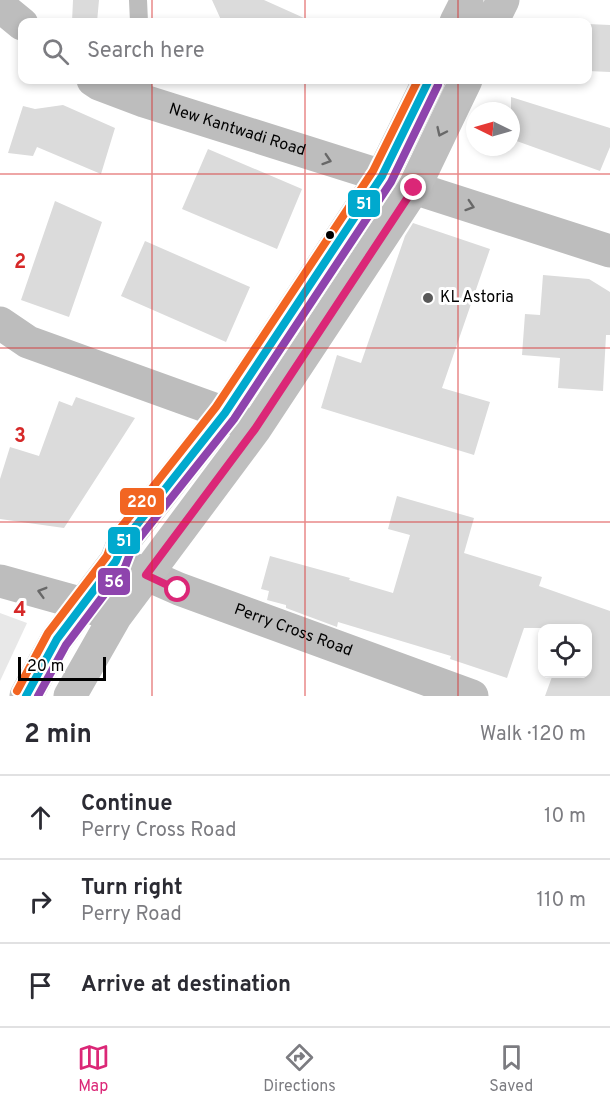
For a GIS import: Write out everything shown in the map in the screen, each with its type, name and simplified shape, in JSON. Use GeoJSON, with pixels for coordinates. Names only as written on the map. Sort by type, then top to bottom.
{"type":"FeatureCollection","features":[{"type":"Feature","properties":{"kind":"main road"},"geometry":{"type":"LineString","coordinates":[[458,18],[467,0]]}},
{"type":"Feature","properties":{"kind":"main road"},"geometry":{"type":"LineString","coordinates":[[494,18],[503,0]]}},
{"type":"Feature","properties":{"kind":"main road"},"geometry":{"type":"LineString","coordinates":[[26,696],[57,639],[116,561],[124,541],[225,413],[382,176],[427,84]]}},
{"type":"Feature","properties":{"kind":"main road"},"geometry":{"type":"LineString","coordinates":[[70,696],[115,617],[255,429],[414,188],[464,84]]}},
{"type":"Feature","properties":{"kind":"main road"},"geometry":{"type":"LineString","coordinates":[[382,176],[414,188]]}},
{"type":"Feature","properties":{"kind":"street"},"geometry":{"type":"LineString","coordinates":[[0,6],[18,21]]}},
{"type":"Feature","properties":{"kind":"street","name":"New Kantwadi Road"},"geometry":{"type":"LineString","coordinates":[[99,84],[143,90],[382,176]]}},
{"type":"Feature","properties":{"kind":"street"},"geometry":{"type":"LineString","coordinates":[[414,188],[610,250]]}},
{"type":"Feature","properties":{"kind":"street"},"geometry":{"type":"LineString","coordinates":[[0,323],[28,342],[225,413],[255,429]]}},
{"type":"Feature","properties":{"kind":"street","name":"Perry Cross Road"},"geometry":{"type":"LineString","coordinates":[[116,561],[178,590],[472,696]]}},
{"type":"Feature","properties":{"kind":"street"},"geometry":{"type":"LineString","coordinates":[[0,581],[83,604],[115,617]]}},
{"type":"Feature","properties":{"kind":"lane"},"geometry":{"type":"LineString","coordinates":[[138,0],[139,18]]}},
{"type":"Feature","properties":{"kind":"shaded area"},"geometry":{"type":"Polygon","coordinates":[[[0,613],[27,623],[0,681],[0,613]]]}},
{"type":"Feature","properties":{"kind":"building"},"geometry":{"type":"Polygon","coordinates":[[[73,0],[99,0],[97,18],[72,18],[73,0]]]}},
{"type":"Feature","properties":{"kind":"building"},"geometry":{"type":"Polygon","coordinates":[[[212,0],[264,0],[304,18],[220,18],[212,0]]]}},
{"type":"Feature","properties":{"kind":"building"},"geometry":{"type":"Polygon","coordinates":[[[592,24],[610,25],[610,72],[592,71],[592,24]]]}},
{"type":"Feature","properties":{"kind":"building"},"geometry":{"type":"Polygon","coordinates":[[[511,97],[610,128],[610,147],[600,171],[520,142],[520,102],[511,102],[511,97]]]}},
{"type":"Feature","properties":{"kind":"building"},"geometry":{"type":"Polygon","coordinates":[[[63,105],[115,128],[101,174],[37,147],[33,156],[8,153],[23,106],[35,109],[63,105]]]}},
{"type":"Feature","properties":{"kind":"building"},"geometry":{"type":"Polygon","coordinates":[[[208,149],[302,189],[277,249],[182,209],[208,149]]]}},
{"type":"Feature","properties":{"kind":"building"},"geometry":{"type":"Polygon","coordinates":[[[55,201],[102,222],[69,317],[21,300],[55,201]]]}},
{"type":"Feature","properties":{"kind":"building"},"geometry":{"type":"Polygon","coordinates":[[[413,223],[490,249],[442,388],[490,402],[474,455],[321,408],[337,355],[361,363],[405,236],[413,223]]]}},
{"type":"Feature","properties":{"kind":"building"},"geometry":{"type":"Polygon","coordinates":[[[145,241],[250,287],[226,342],[121,296],[145,241]]]}},
{"type":"Feature","properties":{"kind":"building"},"geometry":{"type":"Polygon","coordinates":[[[543,275],[589,279],[610,292],[610,335],[606,335],[603,391],[558,388],[560,358],[522,355],[525,314],[540,315],[543,275]]]}},
{"type":"Feature","properties":{"kind":"building"},"geometry":{"type":"Polygon","coordinates":[[[76,397],[135,418],[64,528],[0,519],[0,479],[10,447],[39,456],[59,401],[72,406],[76,397]]]}},
{"type":"Feature","properties":{"kind":"building"},"geometry":{"type":"Polygon","coordinates":[[[397,496],[474,518],[464,553],[542,577],[539,586],[610,611],[610,696],[545,696],[552,678],[592,678],[592,624],[538,624],[538,628],[524,628],[507,678],[450,659],[451,656],[338,622],[337,627],[286,608],[286,605],[267,600],[269,591],[261,589],[270,556],[350,578],[349,580],[393,593],[410,535],[388,529],[397,496]]]}},
{"type":"Feature","properties":{"kind":"transit line","name":"220"},"geometry":{"type":"LineString","coordinates":[[17,691],[48,633],[107,556],[115,535],[216,407],[373,171],[416,84]]}},
{"type":"Feature","properties":{"kind":"transit line","name":"51"},"geometry":{"type":"LineString","coordinates":[[26,696],[57,639],[116,561],[124,541],[225,413],[382,176],[427,84]]}},
{"type":"Feature","properties":{"kind":"transit line","name":"56"},"geometry":{"type":"LineString","coordinates":[[38,696],[66,645],[125,567],[133,546],[234,419],[391,182],[438,85]]}},
{"type":"Feature","properties":{"kind":"place","name":"KL Astoria"},"geometry":{"type":"Point","coordinates":[428,298]}},
{"type":"Feature","properties":{"kind":"route"},"geometry":{"type":"LineString","coordinates":[[178,590],[146,575],[255,429],[414,188]]}}]}
